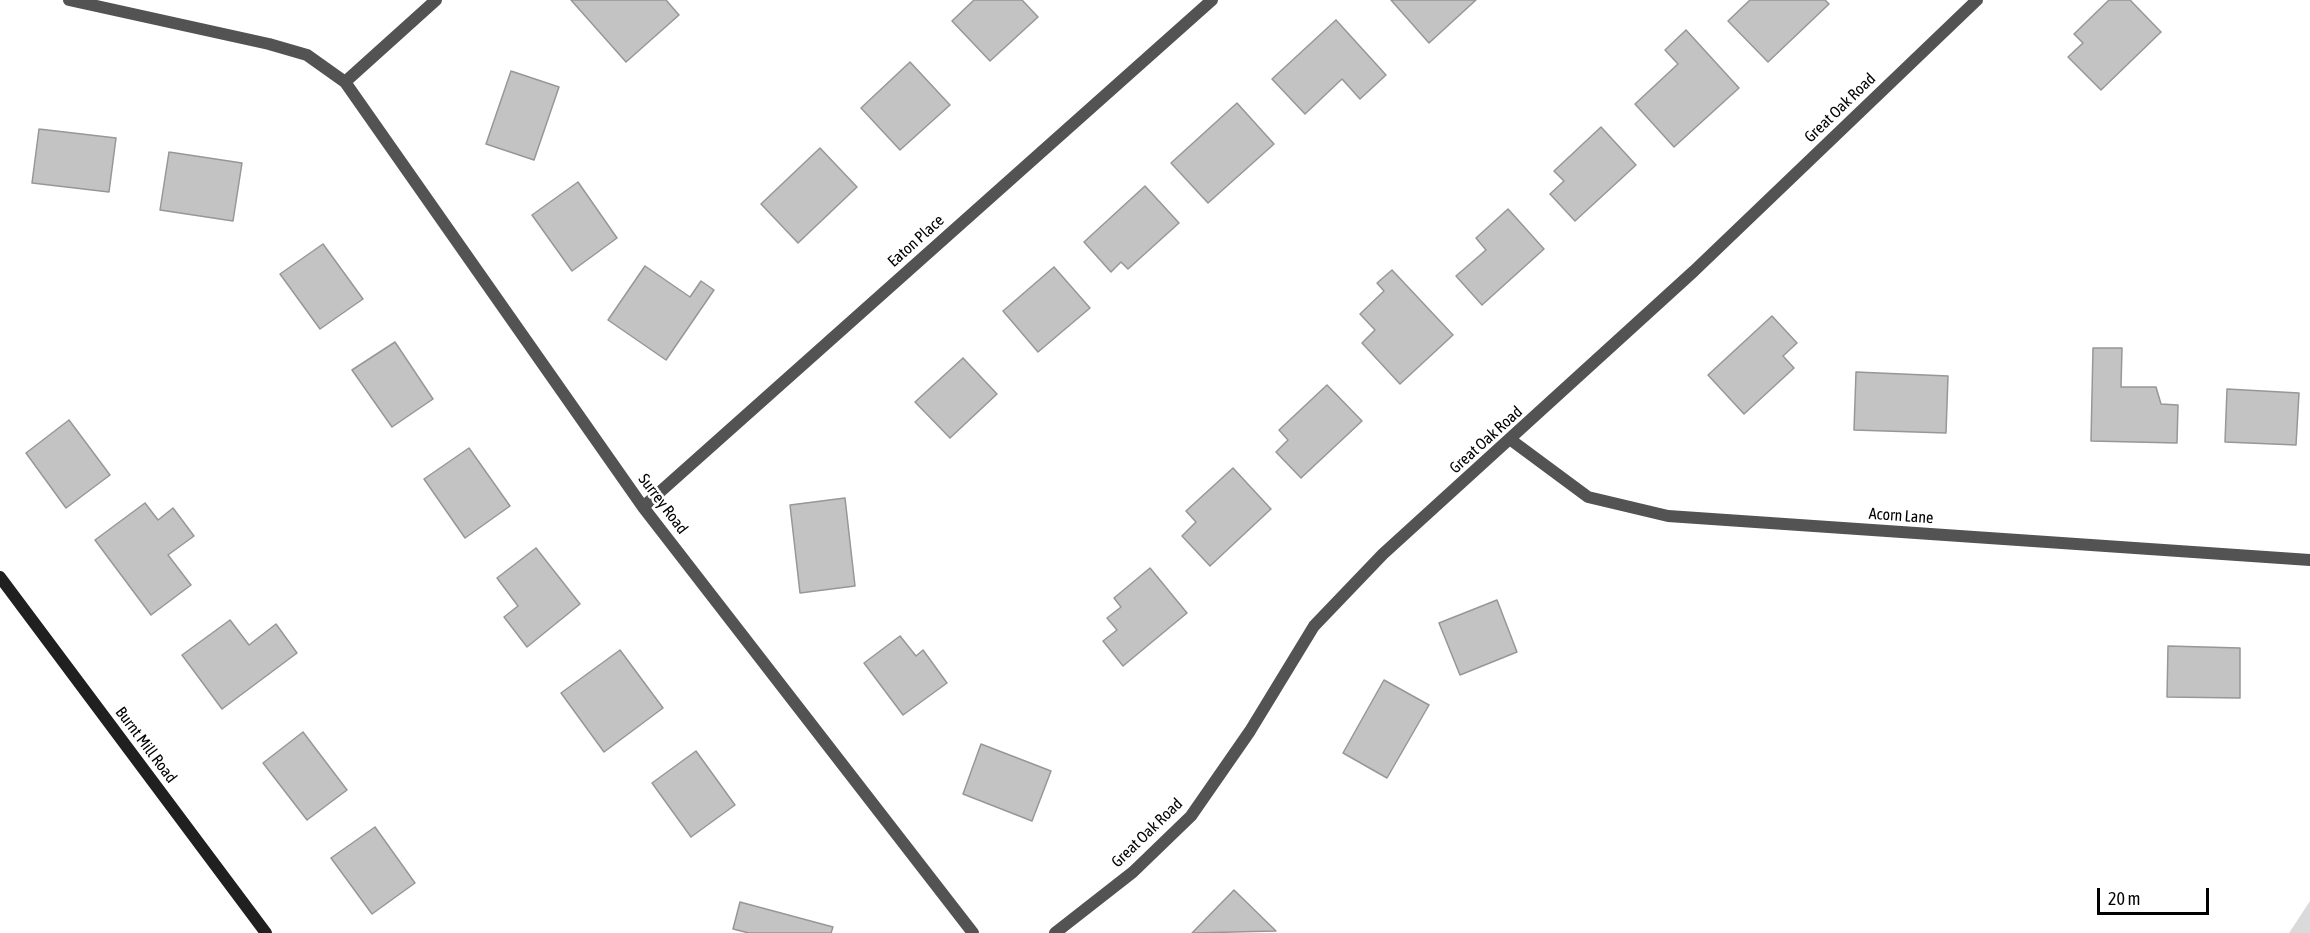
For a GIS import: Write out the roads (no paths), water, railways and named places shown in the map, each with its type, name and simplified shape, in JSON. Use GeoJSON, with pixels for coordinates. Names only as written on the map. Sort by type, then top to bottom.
{"type":"FeatureCollection","features":[{"type":"Feature","properties":{"kind":"main road","name":"Burnt Mill Road"},"geometry":{"type":"LineString","coordinates":[[0,577],[266,933]]}},
{"type":"Feature","properties":{"kind":"street","name":"Surrey Road"},"geometry":{"type":"LineString","coordinates":[[69,0],[269,44],[307,55],[345,82],[643,507],[973,933]]}},
{"type":"Feature","properties":{"kind":"street"},"geometry":{"type":"LineString","coordinates":[[345,82],[436,0]]}},
{"type":"Feature","properties":{"kind":"street","name":"Eaton Place"},"geometry":{"type":"LineString","coordinates":[[643,507],[1212,0]]}},
{"type":"Feature","properties":{"kind":"street","name":"Great Oak Road"},"geometry":{"type":"LineString","coordinates":[[1055,933],[1133,872],[1191,816],[1250,731],[1314,626],[1383,554],[1694,271],[1977,0]]}},
{"type":"Feature","properties":{"kind":"street","name":"Acorn Lane"},"geometry":{"type":"LineString","coordinates":[[1510,440],[1588,497],[1668,516],[2310,560]]}}]}
